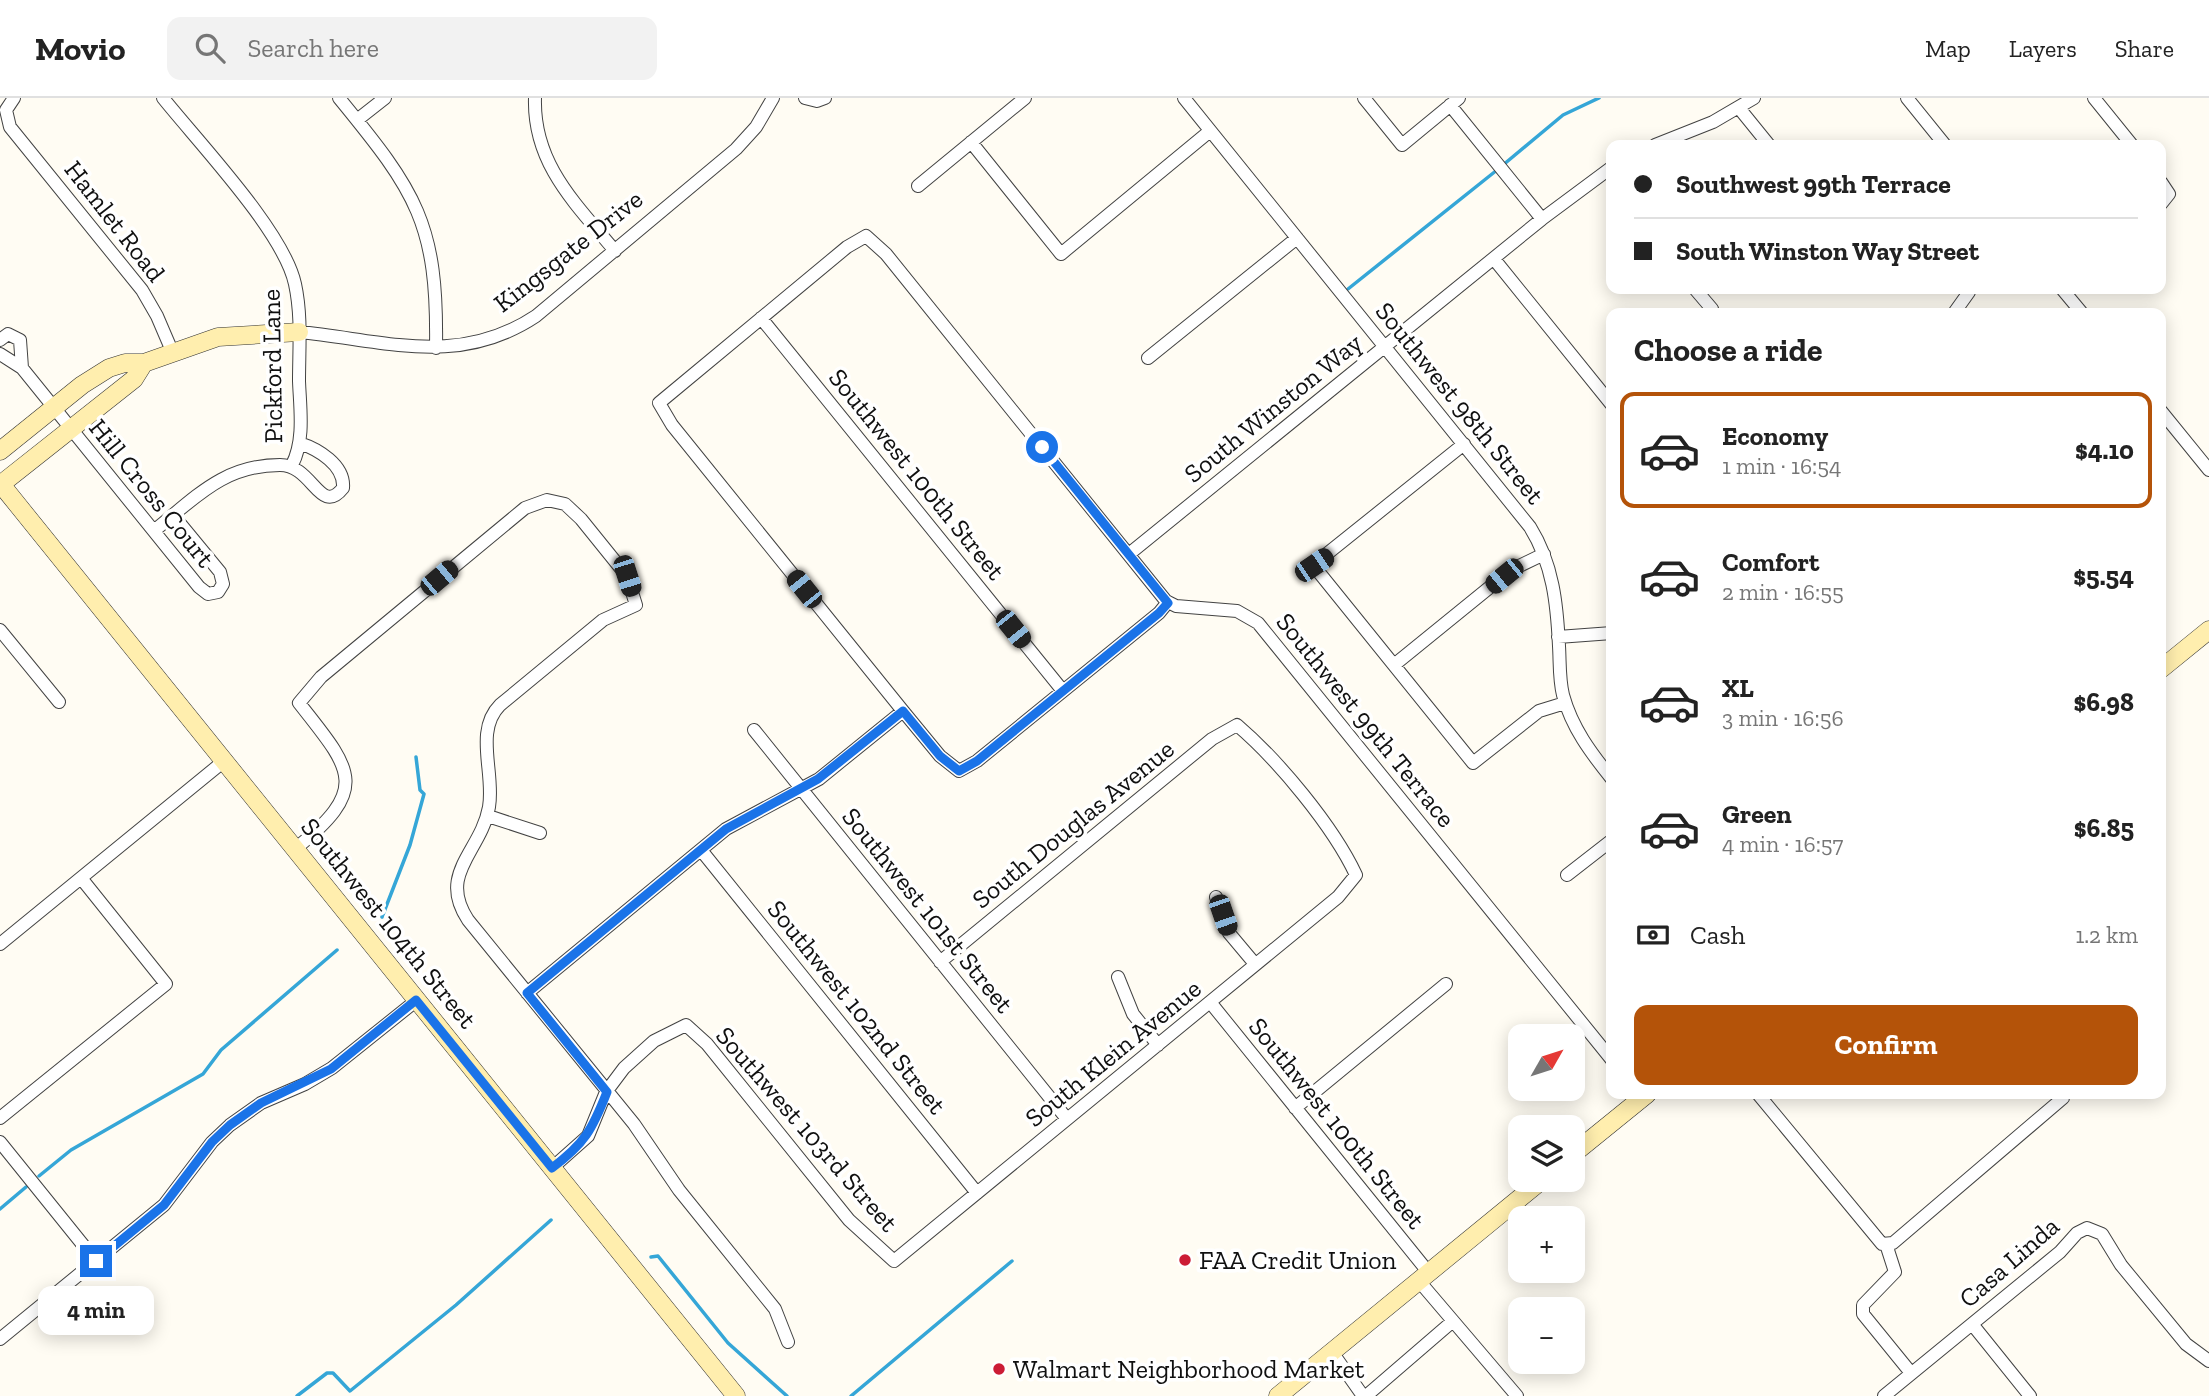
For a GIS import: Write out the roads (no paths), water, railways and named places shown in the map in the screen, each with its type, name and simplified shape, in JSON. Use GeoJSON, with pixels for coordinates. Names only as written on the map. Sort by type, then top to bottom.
{"type":"FeatureCollection","features":[{"type":"Feature","properties":{"kind":"main road","name":"Kingsgate Drive"},"geometry":{"type":"LineString","coordinates":[[0,451],[54,407],[109,368],[125,363],[145,363],[172,351],[233,335],[299,332]]}},
{"type":"Feature","properties":{"kind":"main road","name":"Kingsgate Drive"},"geometry":{"type":"LineString","coordinates":[[0,485],[73,430],[134,379],[145,363]]}},
{"type":"Feature","properties":{"kind":"main road","name":"Southwest 104th Street"},"geometry":{"type":"LineString","coordinates":[[0,485],[736,1396]]}},
{"type":"Feature","properties":{"kind":"main road"},"geometry":{"type":"LineString","coordinates":[[2166,665],[2209,630]]}},
{"type":"Feature","properties":{"kind":"main road"},"geometry":{"type":"LineString","coordinates":[[1585,1144],[1638,1099]]}},
{"type":"Feature","properties":{"kind":"main road"},"geometry":{"type":"LineString","coordinates":[[1279,1396],[1527,1192]]}},
{"type":"Feature","properties":{"kind":"street","name":"Pickford Lane"},"geometry":{"type":"LineString","coordinates":[[163,98],[283,250],[295,283],[299,332],[299,443],[292,465]]}},
{"type":"Feature","properties":{"kind":"street"},"geometry":{"type":"LineString","coordinates":[[339,98],[405,185],[428,237],[436,290],[436,348]]}},
{"type":"Feature","properties":{"kind":"street"},"geometry":{"type":"LineString","coordinates":[[358,120],[385,98]]}},
{"type":"Feature","properties":{"kind":"street"},"geometry":{"type":"LineString","coordinates":[[536,98],[540,145],[552,173],[615,251]]}},
{"type":"Feature","properties":{"kind":"street","name":"Kingsgate Drive"},"geometry":{"type":"LineString","coordinates":[[299,332],[436,348],[462,347],[511,332],[536,316],[736,149],[756,127],[773,98]]}},
{"type":"Feature","properties":{"kind":"street"},"geometry":{"type":"LineString","coordinates":[[805,98],[817,101],[825,98]]}},
{"type":"Feature","properties":{"kind":"street","name":"Southwest 98th Street"},"geometry":{"type":"LineString","coordinates":[[1184,98],[1530,527],[1544,554],[1554,587],[1566,703],[1577,732],[1606,771]]}},
{"type":"Feature","properties":{"kind":"street"},"geometry":{"type":"LineString","coordinates":[[1364,98],[1402,145],[1455,102],[1542,219]]}},
{"type":"Feature","properties":{"kind":"street"},"geometry":{"type":"LineString","coordinates":[[1666,140],[1739,108],[1754,98]]}},
{"type":"Feature","properties":{"kind":"street"},"geometry":{"type":"LineString","coordinates":[[1907,98],[1941,140]]}},
{"type":"Feature","properties":{"kind":"street"},"geometry":{"type":"LineString","coordinates":[[2094,98],[2129,140]]}},
{"type":"Feature","properties":{"kind":"street"},"geometry":{"type":"LineString","coordinates":[[918,186],[1018,100]]}},
{"type":"Feature","properties":{"kind":"street","name":"Hamlet Road"},"geometry":{"type":"LineString","coordinates":[[11,102],[5,124],[142,290],[172,351]]}},
{"type":"Feature","properties":{"kind":"street"},"geometry":{"type":"LineString","coordinates":[[1739,108],[1765,140]]}},
{"type":"Feature","properties":{"kind":"street"},"geometry":{"type":"LineString","coordinates":[[971,142],[1061,254],[1210,131]]}},
{"type":"Feature","properties":{"kind":"street","name":"South Winston Way"},"geometry":{"type":"LineString","coordinates":[[1129,554],[1542,219],[1606,171]]}},
{"type":"Feature","properties":{"kind":"street"},"geometry":{"type":"LineString","coordinates":[[866,236],[886,254],[1168,603],[977,761],[959,771],[940,756],[903,711],[671,425],[659,403],[761,318],[847,247],[866,236]]}},
{"type":"Feature","properties":{"kind":"street"},"geometry":{"type":"LineString","coordinates":[[1149,358],[1297,238]]}},
{"type":"Feature","properties":{"kind":"street"},"geometry":{"type":"LineString","coordinates":[[1494,259],[1606,398]]}},
{"type":"Feature","properties":{"kind":"street"},"geometry":{"type":"LineString","coordinates":[[1699,294],[1711,308]]}},
{"type":"Feature","properties":{"kind":"street"},"geometry":{"type":"LineString","coordinates":[[2066,294],[2078,308]]}},
{"type":"Feature","properties":{"kind":"street","name":"Southwest 100th Street"},"geometry":{"type":"LineString","coordinates":[[761,318],[1063,691]]}},
{"type":"Feature","properties":{"kind":"street","name":"Hill Cross Court"},"geometry":{"type":"LineString","coordinates":[[0,340],[8,334],[20,340],[22,368]]}},
{"type":"Feature","properties":{"kind":"street","name":"Hill Cross Court"},"geometry":{"type":"LineString","coordinates":[[0,354],[22,368],[203,592],[218,592],[223,584],[220,572],[173,515]]}},
{"type":"Feature","properties":{"kind":"street"},"geometry":{"type":"LineString","coordinates":[[2166,417],[2209,470]]}},
{"type":"Feature","properties":{"kind":"street"},"geometry":{"type":"LineString","coordinates":[[155,530],[215,482],[236,471],[292,465],[325,497],[337,496],[344,488],[342,475],[321,451],[299,443]]}},
{"type":"Feature","properties":{"kind":"street"},"geometry":{"type":"LineString","coordinates":[[1464,444],[1314,565],[1473,763],[1539,711],[1566,703]]}},
{"type":"Feature","properties":{"kind":"street"},"geometry":{"type":"LineString","coordinates":[[295,849],[334,815],[345,780],[341,756],[299,703],[321,677],[515,516],[533,504],[554,500],[575,512],[627,576],[636,605],[603,620],[494,711],[486,728],[491,768],[488,816],[460,869],[456,895],[468,920],[634,1124],[679,1190],[775,1309],[788,1342]]}},
{"type":"Feature","properties":{"kind":"street"},"geometry":{"type":"LineString","coordinates":[[1394,665],[1511,570],[1544,554]]}},
{"type":"Feature","properties":{"kind":"street","name":"Southwest 99th Terrace"},"geometry":{"type":"LineString","coordinates":[[1168,603],[1243,613],[1258,623],[1606,1053]]}},
{"type":"Feature","properties":{"kind":"street"},"geometry":{"type":"LineString","coordinates":[[0,630],[59,702]]}},
{"type":"Feature","properties":{"kind":"street"},"geometry":{"type":"LineString","coordinates":[[1559,637],[1606,633]]}},
{"type":"Feature","properties":{"kind":"street"},"geometry":{"type":"LineString","coordinates":[[527,993],[736,822],[802,790],[903,711]]}},
{"type":"Feature","properties":{"kind":"street","name":"South Klein Avenue"},"geometry":{"type":"LineString","coordinates":[[894,1261],[1338,897],[1356,875],[1343,848],[1258,743],[1237,725]]}},
{"type":"Feature","properties":{"kind":"street","name":"South Douglas Avenue"},"geometry":{"type":"LineString","coordinates":[[940,962],[1212,739],[1237,725]]}},
{"type":"Feature","properties":{"kind":"street","name":"Southwest 101st Street"},"geometry":{"type":"LineString","coordinates":[[754,730],[1067,1119]]}},
{"type":"Feature","properties":{"kind":"street"},"geometry":{"type":"LineString","coordinates":[[0,944],[224,761]]}},
{"type":"Feature","properties":{"kind":"street"},"geometry":{"type":"LineString","coordinates":[[488,816],[540,833]]}},
{"type":"Feature","properties":{"kind":"street"},"geometry":{"type":"LineString","coordinates":[[1567,875],[1606,845]]}},
{"type":"Feature","properties":{"kind":"street","name":"Southwest 102nd Street"},"geometry":{"type":"LineString","coordinates":[[701,850],[977,1193]]}},
{"type":"Feature","properties":{"kind":"street"},"geometry":{"type":"LineString","coordinates":[[0,1118],[166,984],[81,878]]}},
{"type":"Feature","properties":{"kind":"street"},"geometry":{"type":"LineString","coordinates":[[1216,897],[1229,933],[1255,964]]}},
{"type":"Feature","properties":{"kind":"street"},"geometry":{"type":"LineString","coordinates":[[1118,977],[1133,1014],[1158,1045]]}},
{"type":"Feature","properties":{"kind":"street"},"geometry":{"type":"LineString","coordinates":[[1295,1108],[1446,984]]}},
{"type":"Feature","properties":{"kind":"street"},"geometry":{"type":"LineString","coordinates":[[0,1339],[164,1205],[212,1142],[239,1117],[261,1103],[331,1069],[416,1000]]}},
{"type":"Feature","properties":{"kind":"street","name":"Southwest 100th Street"},"geometry":{"type":"LineString","coordinates":[[1210,1002],[1424,1277],[1453,1321],[1517,1396]]}},
{"type":"Feature","properties":{"kind":"street","name":"Southwest 103rd Street"},"geometry":{"type":"LineString","coordinates":[[607,1092],[634,1057],[654,1041],[686,1025],[707,1044],[849,1220],[894,1261]]}},
{"type":"Feature","properties":{"kind":"street"},"geometry":{"type":"LineString","coordinates":[[552,1168],[588,1136],[607,1092]]}},
{"type":"Feature","properties":{"kind":"street"},"geometry":{"type":"LineString","coordinates":[[1762,1099],[1881,1244],[1893,1243],[2062,1099]]}},
{"type":"Feature","properties":{"kind":"street"},"geometry":{"type":"LineString","coordinates":[[0,1142],[96,1261]]}},
{"type":"Feature","properties":{"kind":"street","name":"Casa Linda"},"geometry":{"type":"LineString","coordinates":[[1884,1396],[2060,1252],[2077,1233],[2092,1228],[2102,1234],[2121,1265],[2186,1344],[2209,1361]]}},
{"type":"Feature","properties":{"kind":"street"},"geometry":{"type":"LineString","coordinates":[[1886,1244],[1895,1272],[1863,1305],[1863,1314],[1911,1373]]}},
{"type":"Feature","properties":{"kind":"street"},"geometry":{"type":"LineString","coordinates":[[1332,1352],[1365,1396],[1453,1321]]}},
{"type":"Feature","properties":{"kind":"street"},"geometry":{"type":"LineString","coordinates":[[1972,1324],[2030,1396]]}},
{"type":"Feature","properties":{"kind":"waterway"},"geometry":{"type":"LineString","coordinates":[[1503,165],[1563,115],[1599,98]]}},
{"type":"Feature","properties":{"kind":"waterway"},"geometry":{"type":"LineString","coordinates":[[1348,289],[1497,170]]}},
{"type":"Feature","properties":{"kind":"waterway"},"geometry":{"type":"LineString","coordinates":[[382,917],[410,845],[424,794],[420,790],[416,757]]}},
{"type":"Feature","properties":{"kind":"waterway"},"geometry":{"type":"LineString","coordinates":[[39,1176],[71,1150],[203,1074],[221,1050],[337,950]]}},
{"type":"Feature","properties":{"kind":"waterway"},"geometry":{"type":"LineString","coordinates":[[0,1209],[26,1187]]}},
{"type":"Feature","properties":{"kind":"waterway"},"geometry":{"type":"LineString","coordinates":[[297,1396],[327,1373],[333,1373],[350,1391],[456,1305],[551,1220]]}},
{"type":"Feature","properties":{"kind":"waterway"},"geometry":{"type":"LineString","coordinates":[[651,1257],[658,1256],[728,1343],[787,1396]]}},
{"type":"Feature","properties":{"kind":"waterway"},"geometry":{"type":"LineString","coordinates":[[851,1396],[1012,1261]]}},
{"type":"Feature","properties":{"kind":"place","name":"FAA Credit Union"},"geometry":{"type":"Point","coordinates":[1185,1260]}},
{"type":"Feature","properties":{"kind":"place","name":"Walmart Neighborhood Market"},"geometry":{"type":"Point","coordinates":[999,1369]}}]}
